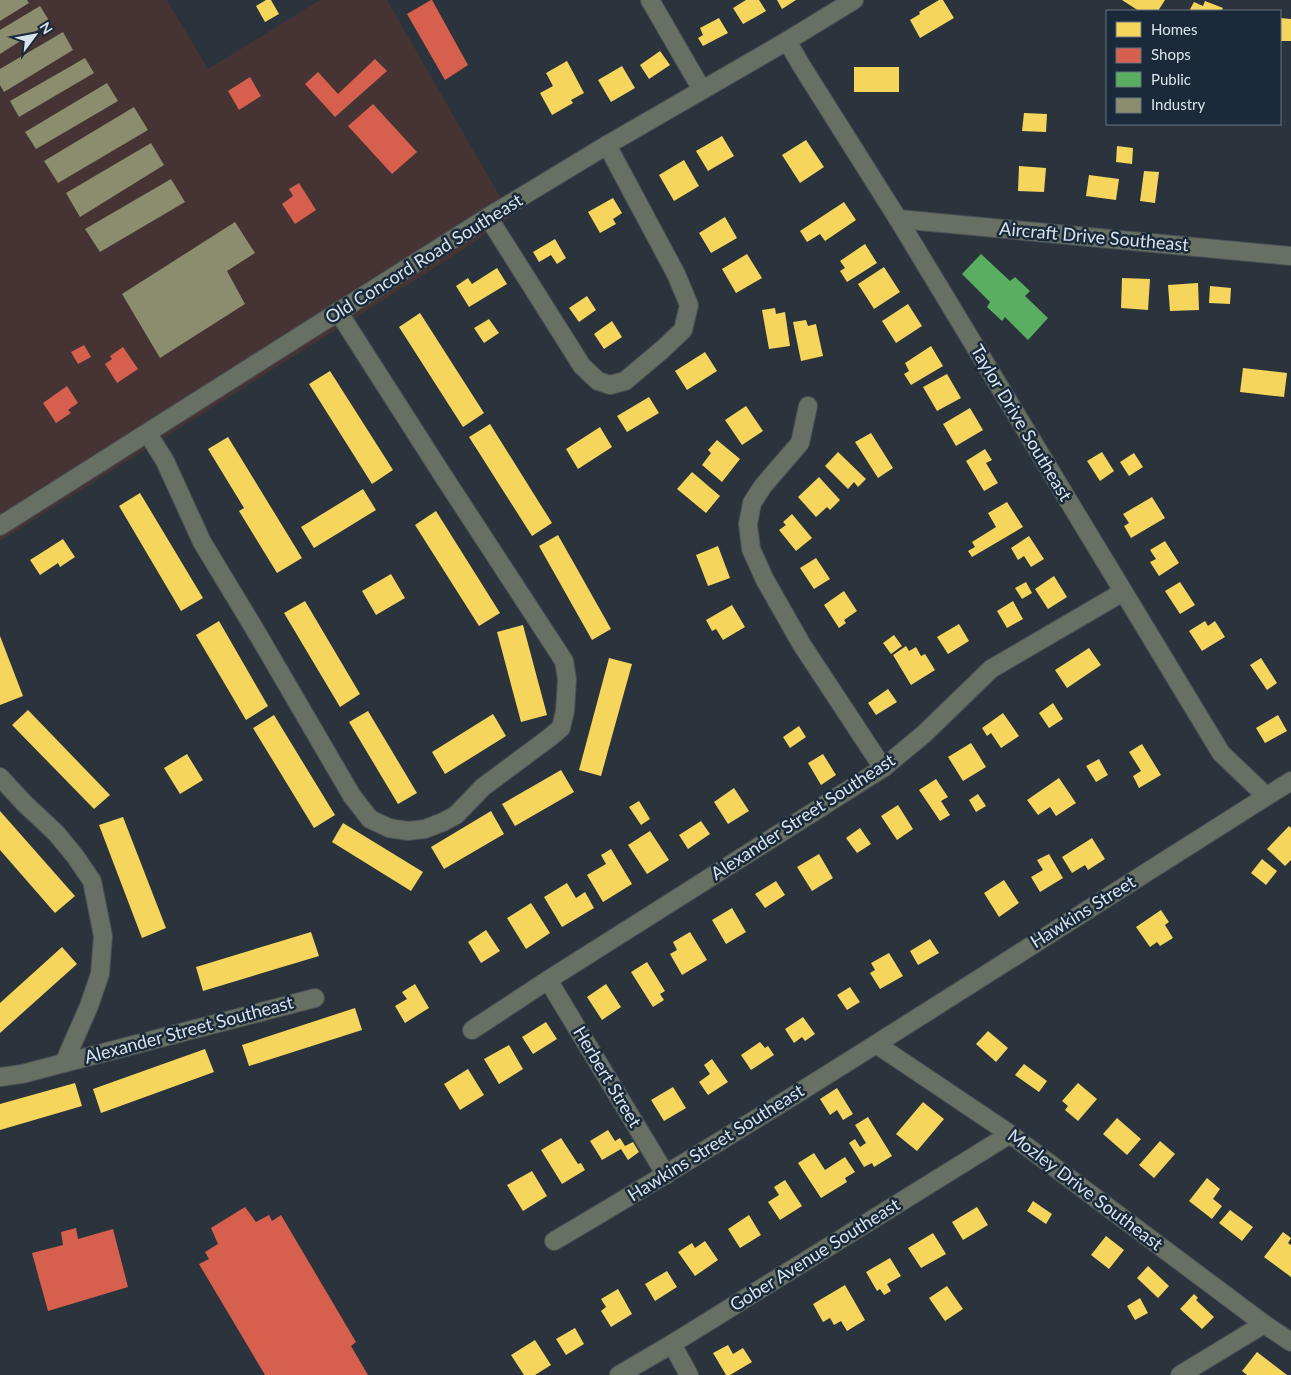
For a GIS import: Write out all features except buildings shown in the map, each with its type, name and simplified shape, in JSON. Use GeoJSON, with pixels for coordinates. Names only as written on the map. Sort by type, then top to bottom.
{"type":"FeatureCollection","features":[{"type":"Feature","properties":{"kind":"street"},"geometry":{"type":"LineString","coordinates":[[650,0],[702,90]]}},
{"type":"Feature","properties":{"kind":"street","name":"Old Concord Road Southeast"},"geometry":{"type":"LineString","coordinates":[[0,526],[488,217],[607,145],[788,41],[854,0]]}},
{"type":"Feature","properties":{"kind":"street","name":"Taylor Drive Southeast"},"geometry":{"type":"LineString","coordinates":[[788,41],[1221,753],[1266,796]]}},
{"type":"Feature","properties":{"kind":"street"},"geometry":{"type":"LineString","coordinates":[[488,217],[582,366],[598,380],[610,385],[625,381],[683,330],[689,305],[676,274],[607,145]]}},
{"type":"Feature","properties":{"kind":"street","name":"Aircraft Drive Southeast"},"geometry":{"type":"LineString","coordinates":[[898,219],[1291,256]]}},
{"type":"Feature","properties":{"kind":"street"},"geometry":{"type":"LineString","coordinates":[[148,434],[165,461],[202,542],[352,796],[370,819],[389,828],[408,832],[425,830],[456,814],[482,787],[561,728],[565,711],[567,678],[564,661],[339,313]]}},
{"type":"Feature","properties":{"kind":"street"},"geometry":{"type":"LineString","coordinates":[[808,406],[800,443],[763,486],[752,503],[748,524],[751,549],[765,580],[802,645],[882,768]]}},
{"type":"Feature","properties":{"kind":"street","name":"Alexander Street Southeast"},"geometry":{"type":"LineString","coordinates":[[472,1030],[882,768],[924,734],[991,670],[1123,592]]}},
{"type":"Feature","properties":{"kind":"street"},"geometry":{"type":"LineString","coordinates":[[0,777],[56,833],[92,881],[103,936],[100,974],[89,1006],[64,1063]]}},
{"type":"Feature","properties":{"kind":"street","name":"Hawkins Street"},"geometry":{"type":"LineString","coordinates":[[876,1044],[1291,781]]}},
{"type":"Feature","properties":{"kind":"street","name":"Herbert Street"},"geometry":{"type":"LineString","coordinates":[[548,980],[666,1175]]}},
{"type":"Feature","properties":{"kind":"street","name":"Alexander Street Southeast"},"geometry":{"type":"LineString","coordinates":[[0,1077],[22,1074],[315,998]]}},
{"type":"Feature","properties":{"kind":"street","name":"Mozley Drive Southeast"},"geometry":{"type":"LineString","coordinates":[[876,1044],[1010,1134],[1264,1324],[1291,1342]]}},
{"type":"Feature","properties":{"kind":"street","name":"Hawkins Street Southeast"},"geometry":{"type":"LineString","coordinates":[[554,1241],[666,1175],[876,1044]]}},
{"type":"Feature","properties":{"kind":"street","name":"Gober Avenue Southeast"},"geometry":{"type":"LineString","coordinates":[[619,1375],[1010,1134]]}},
{"type":"Feature","properties":{"kind":"street"},"geometry":{"type":"LineString","coordinates":[[1180,1375],[1264,1324]]}},
{"type":"Feature","properties":{"kind":"street"},"geometry":{"type":"LineString","coordinates":[[672,1344],[690,1375]]}},
{"type":"Feature","properties":{"kind":"shaded area"},"geometry":{"type":"Polygon","coordinates":[[[0,0],[167,0],[208,69],[320,0],[387,0],[511,216],[461,251],[0,541],[0,0]]]}}]}
